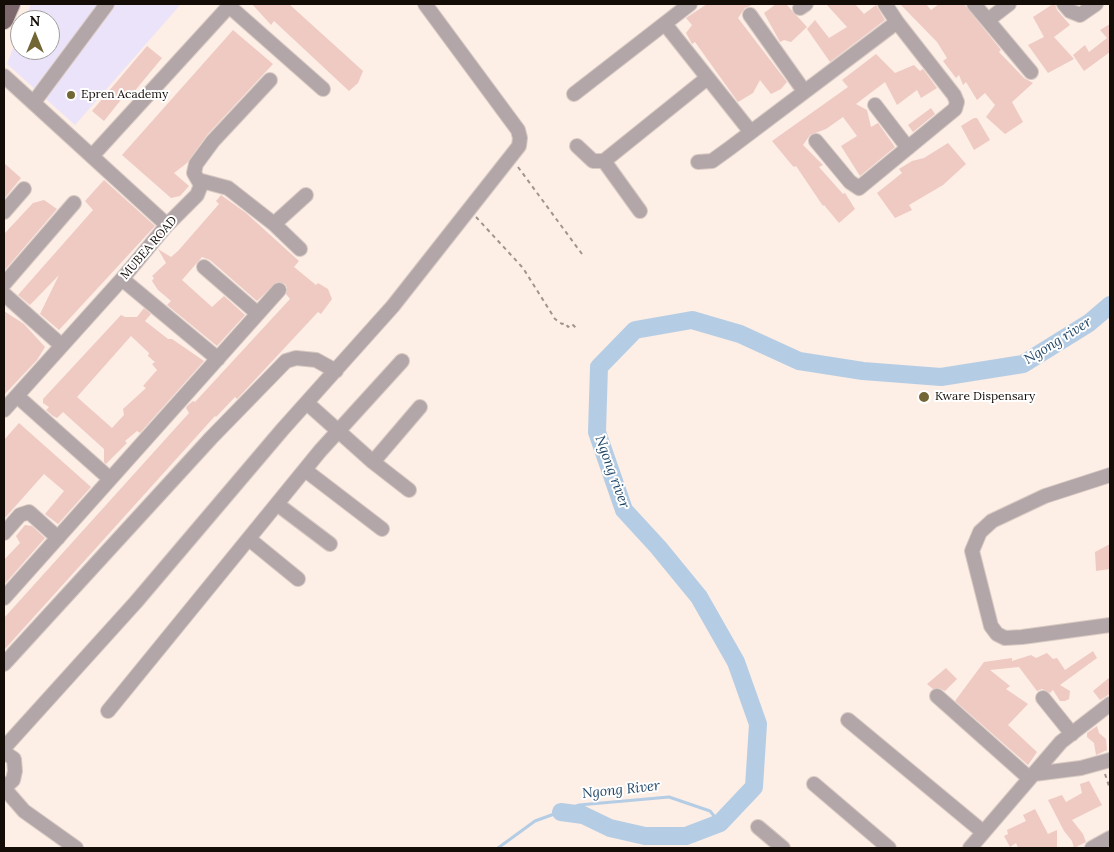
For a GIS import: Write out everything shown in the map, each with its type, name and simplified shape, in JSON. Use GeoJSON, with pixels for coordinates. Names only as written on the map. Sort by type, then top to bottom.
{"type":"FeatureCollection","features":[{"type":"Feature","properties":{"kind":"main road"},"geometry":{"type":"LineString","coordinates":[[4,20],[11,4]]}},
{"type":"Feature","properties":{"kind":"street"},"geometry":{"type":"LineString","coordinates":[[34,102],[107,4]]}},
{"type":"Feature","properties":{"kind":"street"},"geometry":{"type":"LineString","coordinates":[[4,748],[143,594],[336,371],[408,286],[519,146],[518,130],[425,4]]}},
{"type":"Feature","properties":{"kind":"street"},"geometry":{"type":"LineString","coordinates":[[574,94],[690,4]]}},
{"type":"Feature","properties":{"kind":"street"},"geometry":{"type":"LineString","coordinates":[[816,141],[850,182],[859,188],[950,114],[957,102],[948,86],[885,4]]}},
{"type":"Feature","properties":{"kind":"street"},"geometry":{"type":"LineString","coordinates":[[974,4],[1030,72]]}},
{"type":"Feature","properties":{"kind":"street"},"geometry":{"type":"LineString","coordinates":[[988,20],[1009,4]]}},
{"type":"Feature","properties":{"kind":"street"},"geometry":{"type":"LineString","coordinates":[[1064,4],[1070,10],[1080,15],[1096,4]]}},
{"type":"Feature","properties":{"kind":"street"},"geometry":{"type":"LineString","coordinates":[[92,156],[230,5],[323,89]]}},
{"type":"Feature","properties":{"kind":"street"},"geometry":{"type":"LineString","coordinates":[[750,15],[804,91]]}},
{"type":"Feature","properties":{"kind":"street"},"geometry":{"type":"LineString","coordinates":[[698,162],[712,160],[897,22]]}},
{"type":"Feature","properties":{"kind":"street"},"geometry":{"type":"LineString","coordinates":[[664,24],[706,79],[750,131]]}},
{"type":"Feature","properties":{"kind":"street"},"geometry":{"type":"LineString","coordinates":[[4,76],[167,225]]}},
{"type":"Feature","properties":{"kind":"street"},"geometry":{"type":"LineString","coordinates":[[577,146],[593,161],[604,161],[706,79]]}},
{"type":"Feature","properties":{"kind":"street","name":"MUBEA ROAD"},"geometry":{"type":"LineString","coordinates":[[4,410],[122,279],[167,225],[201,190],[201,185],[194,173],[196,164],[212,141],[270,80]]}},
{"type":"Feature","properties":{"kind":"street"},"geometry":{"type":"LineString","coordinates":[[875,105],[908,148]]}},
{"type":"Feature","properties":{"kind":"street"},"geometry":{"type":"LineString","coordinates":[[604,161],[640,210]]}},
{"type":"Feature","properties":{"kind":"street"},"geometry":{"type":"LineString","coordinates":[[198,180],[228,188],[274,224],[300,249]]}},
{"type":"Feature","properties":{"kind":"street"},"geometry":{"type":"LineString","coordinates":[[4,212],[24,188]]}},
{"type":"Feature","properties":{"kind":"street"},"geometry":{"type":"LineString","coordinates":[[274,224],[306,194]]}},
{"type":"Feature","properties":{"kind":"street"},"geometry":{"type":"LineString","coordinates":[[4,284],[74,203]]}},
{"type":"Feature","properties":{"kind":"street"},"geometry":{"type":"LineString","coordinates":[[204,267],[258,313]]}},
{"type":"Feature","properties":{"kind":"street"},"geometry":{"type":"LineString","coordinates":[[122,279],[218,359]]}},
{"type":"Feature","properties":{"kind":"street"},"geometry":{"type":"LineString","coordinates":[[4,598],[109,478],[279,290]]}},
{"type":"Feature","properties":{"kind":"street"},"geometry":{"type":"LineString","coordinates":[[4,295],[61,345]]}},
{"type":"Feature","properties":{"kind":"street"},"geometry":{"type":"LineString","coordinates":[[4,664],[204,445],[286,361],[296,358],[316,360],[336,371]]}},
{"type":"Feature","properties":{"kind":"street"},"geometry":{"type":"LineString","coordinates":[[108,711],[141,668],[305,470],[402,361]]}},
{"type":"Feature","properties":{"kind":"street"},"geometry":{"type":"LineString","coordinates":[[17,396],[109,478]]}},
{"type":"Feature","properties":{"kind":"street"},"geometry":{"type":"LineString","coordinates":[[307,403],[373,462],[409,490]]}},
{"type":"Feature","properties":{"kind":"street"},"geometry":{"type":"LineString","coordinates":[[373,462],[420,407]]}},
{"type":"Feature","properties":{"kind":"street"},"geometry":{"type":"LineString","coordinates":[[305,470],[382,529]]}},
{"type":"Feature","properties":{"kind":"street"},"geometry":{"type":"LineString","coordinates":[[1110,475],[1045,496],[992,522],[980,532],[972,551],[991,626],[997,634],[1005,638],[1022,637],[1110,625]]}},
{"type":"Feature","properties":{"kind":"street"},"geometry":{"type":"LineString","coordinates":[[277,504],[330,544]]}},
{"type":"Feature","properties":{"kind":"street"},"geometry":{"type":"LineString","coordinates":[[4,533],[20,514],[29,512],[58,538]]}},
{"type":"Feature","properties":{"kind":"street"},"geometry":{"type":"LineString","coordinates":[[249,539],[298,579]]}},
{"type":"Feature","properties":{"kind":"street"},"geometry":{"type":"LineString","coordinates":[[937,696],[1032,776],[1106,762]]}},
{"type":"Feature","properties":{"kind":"street"},"geometry":{"type":"LineString","coordinates":[[1043,698],[1072,734]]}},
{"type":"Feature","properties":{"kind":"street"},"geometry":{"type":"LineString","coordinates":[[970,848],[1061,742],[1110,704]]}},
{"type":"Feature","properties":{"kind":"street"},"geometry":{"type":"LineString","coordinates":[[848,720],[983,832]]}},
{"type":"Feature","properties":{"kind":"street"},"geometry":{"type":"LineString","coordinates":[[4,752],[14,759],[15,770],[13,780],[4,788],[24,811],[76,848]]}},
{"type":"Feature","properties":{"kind":"street"},"geometry":{"type":"LineString","coordinates":[[814,784],[889,848]]}},
{"type":"Feature","properties":{"kind":"street"},"geometry":{"type":"LineString","coordinates":[[758,827],[783,848]]}},
{"type":"Feature","properties":{"kind":"street"},"geometry":{"type":"LineString","coordinates":[[1092,848],[1110,838]]}},
{"type":"Feature","properties":{"kind":"path"},"geometry":{"type":"LineString","coordinates":[[510,157],[552,210],[582,254]]}},
{"type":"Feature","properties":{"kind":"path"},"geometry":{"type":"LineString","coordinates":[[467,210],[484,224],[523,268],[555,319],[562,324],[565,323],[568,328],[572,324],[578,330]]}},
{"type":"Feature","properties":{"kind":"path"},"geometry":{"type":"LineString","coordinates":[[1106,762],[1110,788]]}},
{"type":"Feature","properties":{"kind":"shaded area","name":"Epren Academy"},"geometry":{"type":"Polygon","coordinates":[[[31,4],[181,4],[75,125],[7,64],[10,56],[10,60],[60,60],[60,10],[28,10],[31,4]]]}},
{"type":"Feature","properties":{"kind":"building"},"geometry":{"type":"Polygon","coordinates":[[[252,4],[289,4],[363,71],[358,83],[349,91],[274,21],[271,25],[252,4]]]}},
{"type":"Feature","properties":{"kind":"building"},"geometry":{"type":"Polygon","coordinates":[[[707,4],[754,4],[745,8],[738,18],[787,82],[781,89],[771,94],[760,80],[753,93],[738,102],[695,42],[692,44],[686,33],[692,25],[686,18],[707,4]]]}},
{"type":"Feature","properties":{"kind":"building"},"geometry":{"type":"Polygon","coordinates":[[[776,4],[786,4],[807,27],[791,42],[784,40],[780,42],[764,13],[776,4]]]}},
{"type":"Feature","properties":{"kind":"building"},"geometry":{"type":"Polygon","coordinates":[[[826,4],[855,4],[864,14],[876,5],[885,20],[830,62],[807,29],[815,20],[829,38],[847,27],[826,4]]]}},
{"type":"Feature","properties":{"kind":"building"},"geometry":{"type":"Polygon","coordinates":[[[900,4],[926,4],[931,10],[939,4],[964,4],[1001,50],[999,52],[1024,78],[1033,83],[1012,102],[1023,122],[1005,134],[986,117],[995,105],[985,93],[977,100],[966,82],[963,85],[959,75],[956,78],[943,61],[947,58],[937,42],[900,4]]]}},
{"type":"Feature","properties":{"kind":"building"},"geometry":{"type":"Polygon","coordinates":[[[1055,4],[1057,10],[1070,25],[1054,37],[1074,59],[1048,73],[1028,45],[1044,37],[1033,17],[1055,4]]]}},
{"type":"Feature","properties":{"kind":"building"},"geometry":{"type":"Polygon","coordinates":[[[1110,24],[1110,52],[1084,71],[1073,55],[1085,45],[1089,52],[1107,38],[1100,30],[1110,24]]]}},
{"type":"Feature","properties":{"kind":"building"},"geometry":{"type":"Polygon","coordinates":[[[233,30],[273,64],[207,135],[187,163],[174,173],[189,186],[180,196],[171,198],[122,155],[233,30]]]}},
{"type":"Feature","properties":{"kind":"building"},"geometry":{"type":"Polygon","coordinates":[[[147,46],[162,58],[128,99],[124,96],[104,121],[92,111],[147,46]]]}},
{"type":"Feature","properties":{"kind":"building"},"geometry":{"type":"Polygon","coordinates":[[[876,54],[895,73],[914,65],[920,71],[923,69],[937,88],[921,98],[917,90],[897,105],[885,82],[856,104],[867,110],[871,127],[878,123],[895,147],[860,176],[841,146],[857,136],[843,117],[826,129],[810,135],[803,145],[823,165],[819,167],[843,194],[845,193],[855,209],[839,223],[823,206],[796,166],[794,167],[791,164],[772,141],[848,87],[842,80],[876,54]]]}},
{"type":"Feature","properties":{"kind":"building"},"geometry":{"type":"Polygon","coordinates":[[[931,108],[935,114],[913,132],[908,125],[931,108]]]}},
{"type":"Feature","properties":{"kind":"building"},"geometry":{"type":"Polygon","coordinates":[[[977,118],[990,140],[974,150],[961,126],[977,118]]]}},
{"type":"Feature","properties":{"kind":"building"},"geometry":{"type":"Polygon","coordinates":[[[948,143],[966,164],[943,185],[909,205],[912,210],[895,218],[877,193],[902,173],[899,169],[912,161],[924,158],[948,143]]]}},
{"type":"Feature","properties":{"kind":"building"},"geometry":{"type":"Polygon","coordinates":[[[4,163],[21,178],[4,199],[4,163]]]}},
{"type":"Feature","properties":{"kind":"building"},"geometry":{"type":"Polygon","coordinates":[[[104,180],[155,226],[59,330],[40,314],[59,275],[30,305],[18,295],[93,210],[85,201],[104,180]]]}},
{"type":"Feature","properties":{"kind":"building"},"geometry":{"type":"Polygon","coordinates":[[[221,195],[246,213],[299,261],[294,267],[316,285],[318,283],[328,289],[332,299],[321,314],[318,312],[237,399],[235,397],[215,416],[4,650],[4,618],[189,413],[186,408],[187,406],[193,401],[195,402],[290,299],[286,294],[287,288],[285,284],[277,282],[257,301],[210,260],[202,257],[182,280],[212,307],[224,296],[245,315],[217,346],[167,305],[171,301],[158,290],[152,281],[154,278],[152,276],[166,263],[158,249],[171,257],[178,251],[219,204],[216,201],[221,195]]]}},
{"type":"Feature","properties":{"kind":"building"},"geometry":{"type":"Polygon","coordinates":[[[44,200],[57,209],[4,271],[4,234],[33,203],[44,200]]]}},
{"type":"Feature","properties":{"kind":"building"},"geometry":{"type":"Polygon","coordinates":[[[144,308],[151,314],[145,321],[168,339],[172,339],[204,361],[140,433],[137,431],[125,441],[127,443],[106,464],[104,462],[104,449],[63,412],[57,418],[53,416],[46,410],[49,407],[43,403],[43,399],[121,315],[137,317],[144,308]],[[131,336],[77,397],[112,428],[124,415],[123,409],[146,388],[143,386],[157,370],[152,364],[155,362],[148,356],[149,353],[131,336]]]}},
{"type":"Feature","properties":{"kind":"building"},"geometry":{"type":"Polygon","coordinates":[[[4,311],[24,324],[45,347],[37,360],[4,395],[4,311]]]}},
{"type":"Feature","properties":{"kind":"building"},"geometry":{"type":"Polygon","coordinates":[[[19,423],[91,487],[58,524],[45,514],[64,491],[44,474],[4,519],[4,440],[19,423]]]}},
{"type":"Feature","properties":{"kind":"building"},"geometry":{"type":"Polygon","coordinates":[[[25,525],[32,526],[45,538],[4,585],[4,560],[20,543],[16,536],[25,525]]]}},
{"type":"Feature","properties":{"kind":"building"},"geometry":{"type":"Polygon","coordinates":[[[1110,544],[1110,569],[1096,571],[1095,552],[1110,544]]]}},
{"type":"Feature","properties":{"kind":"building"},"geometry":{"type":"Polygon","coordinates":[[[1093,651],[1097,658],[1060,685],[1070,691],[1069,699],[1065,701],[1060,701],[1053,690],[1050,693],[1042,689],[1037,691],[1019,667],[990,670],[1010,686],[1006,689],[1028,704],[1008,725],[1037,752],[1028,765],[955,701],[984,662],[1012,658],[1012,661],[1031,655],[1036,658],[1047,653],[1053,659],[1057,658],[1065,670],[1093,651]]]}},
{"type":"Feature","properties":{"kind":"building"},"geometry":{"type":"Polygon","coordinates":[[[946,668],[957,679],[945,691],[939,688],[933,689],[927,684],[946,668]]]}},
{"type":"Feature","properties":{"kind":"building"},"geometry":{"type":"Polygon","coordinates":[[[1110,677],[1110,694],[1100,700],[1093,691],[1110,677]]]}},
{"type":"Feature","properties":{"kind":"building"},"geometry":{"type":"Polygon","coordinates":[[[1097,726],[1099,733],[1106,739],[1107,750],[1096,755],[1094,743],[1087,737],[1087,733],[1097,726]]]}},
{"type":"Feature","properties":{"kind":"building"},"geometry":{"type":"Polygon","coordinates":[[[1089,781],[1102,805],[1072,820],[1083,834],[1086,842],[1074,848],[1072,841],[1064,831],[1048,800],[1062,795],[1066,802],[1082,793],[1080,784],[1089,781]]]}},
{"type":"Feature","properties":{"kind":"building"},"geometry":{"type":"Polygon","coordinates":[[[1035,809],[1048,834],[1057,830],[1057,848],[1018,848],[1016,843],[1010,847],[1004,836],[1008,834],[1007,830],[1026,821],[1023,815],[1035,809]]]}},
{"type":"Feature","properties":{"kind":"waterway","name":"Ngong river"},"geometry":{"type":"LineString","coordinates":[[561,812],[583,815],[610,828],[645,836],[686,836],[720,823],[754,787],[758,724],[736,662],[699,597],[658,547],[624,510],[597,432],[599,367],[635,330],[692,320],[740,334],[799,361],[863,371],[941,377],[1023,364],[1089,323],[1110,305]]}},
{"type":"Feature","properties":{"kind":"waterway","name":"Ngong River"},"geometry":{"type":"LineString","coordinates":[[498,848],[535,821],[579,805],[669,797],[710,811],[720,823]]}},
{"type":"Feature","properties":{"kind":"place","name":"Epren Academy"},"geometry":{"type":"Point","coordinates":[71,95]}},
{"type":"Feature","properties":{"kind":"place","name":"Kware Dispensary"},"geometry":{"type":"Point","coordinates":[924,397]}}]}
